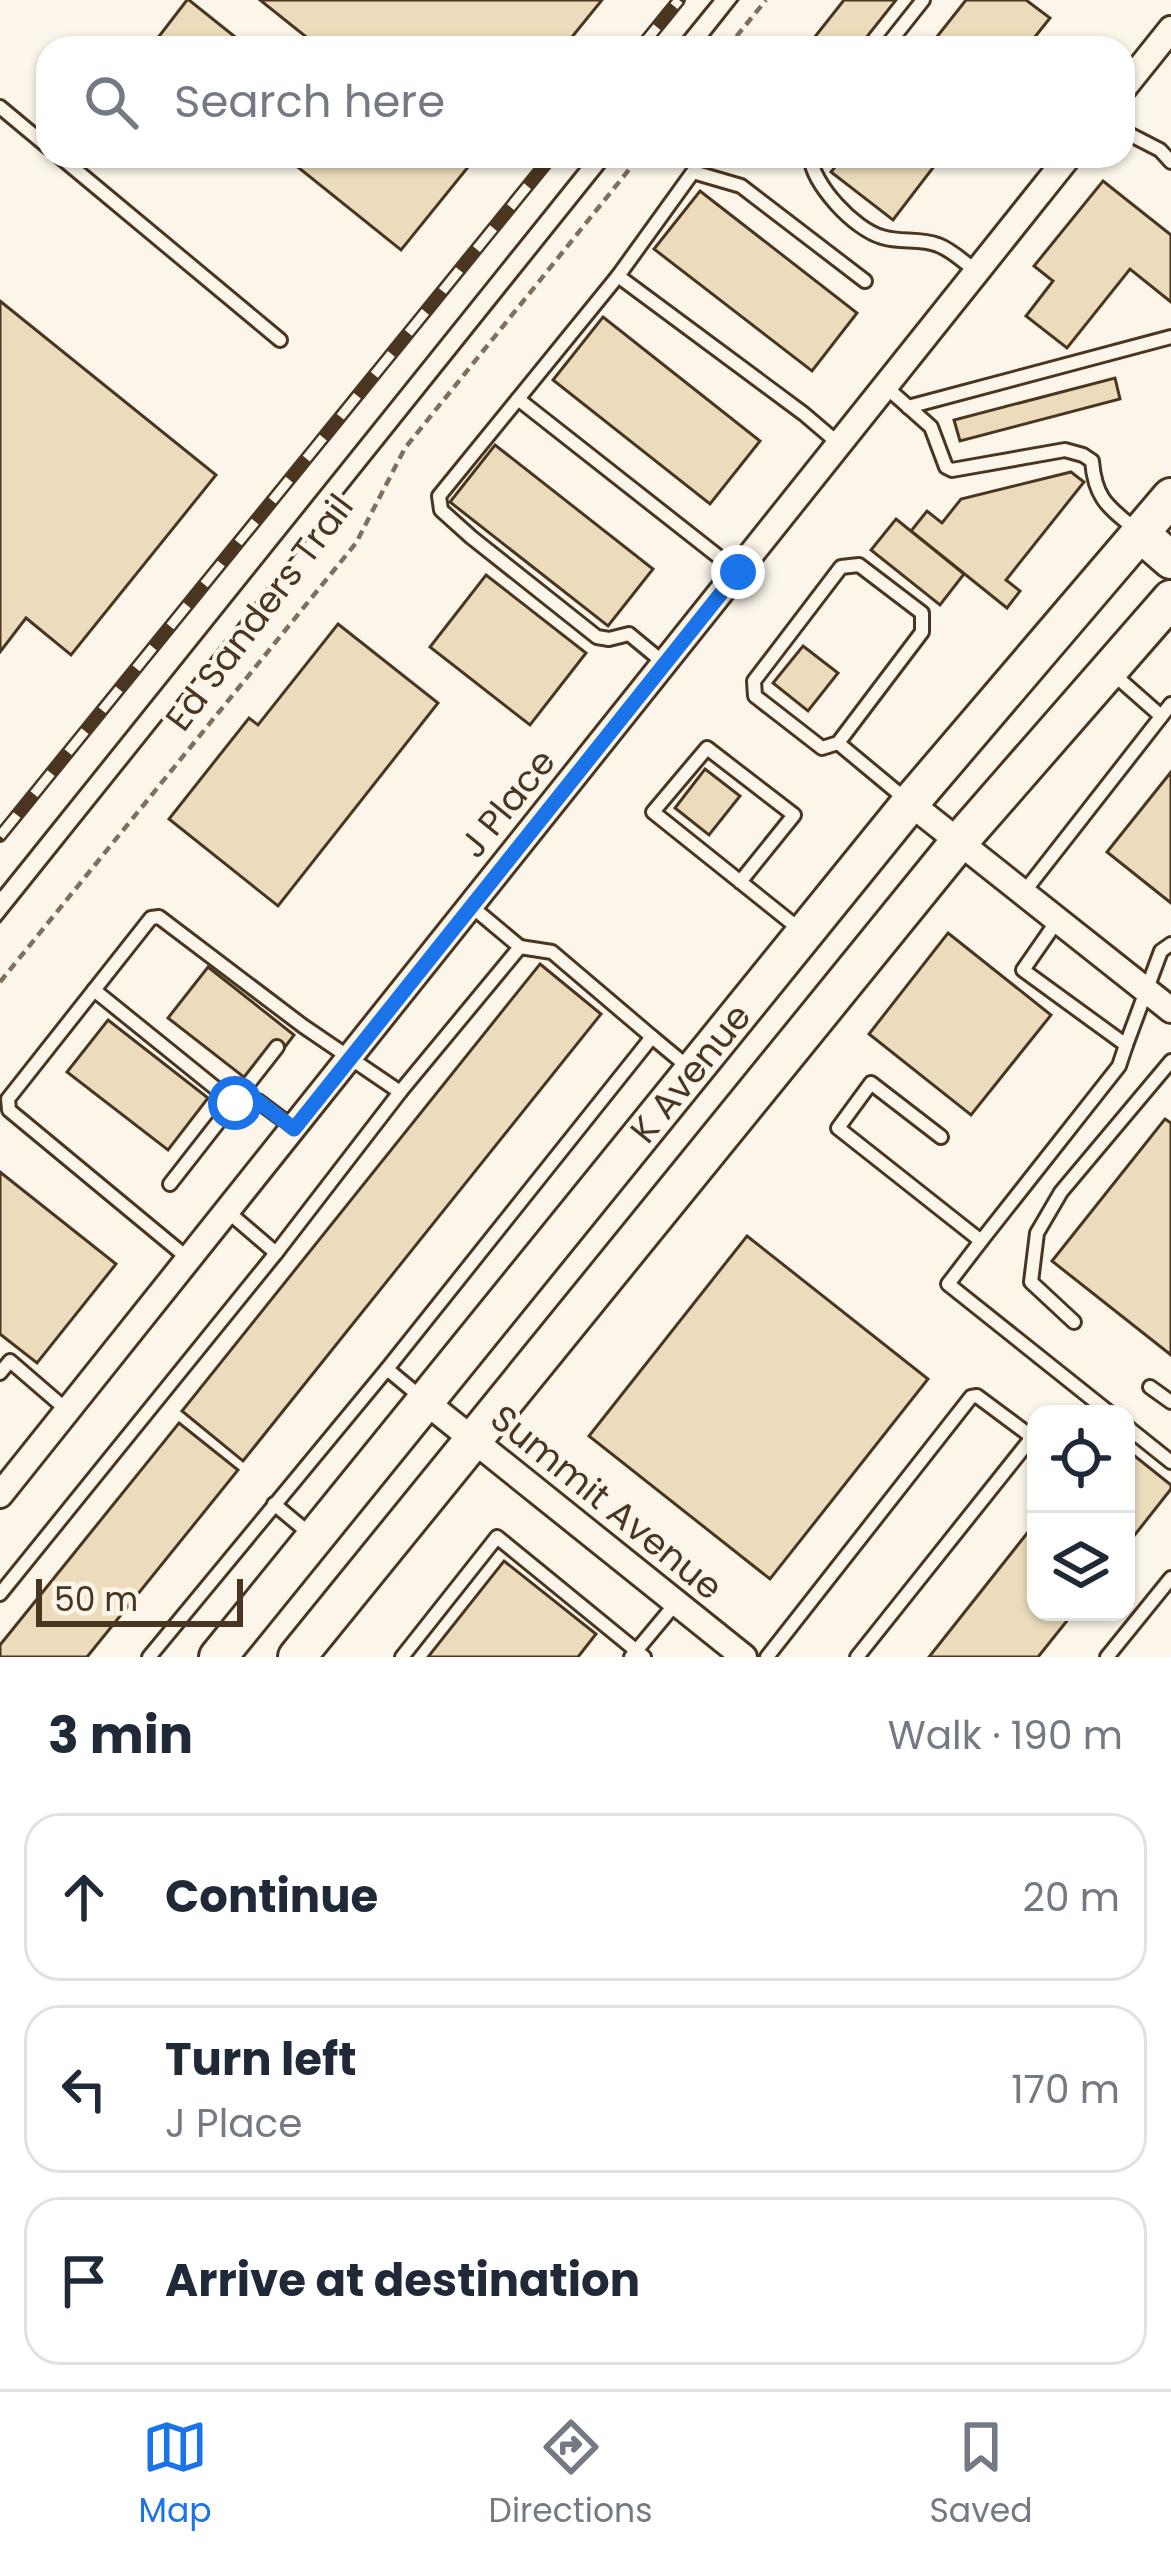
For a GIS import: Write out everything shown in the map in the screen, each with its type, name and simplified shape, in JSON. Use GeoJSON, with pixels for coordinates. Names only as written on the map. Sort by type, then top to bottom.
{"type":"FeatureCollection","features":[{"type":"Feature","properties":{"kind":"main road","name":"K Avenue"},"geometry":{"type":"LineString","coordinates":[[218,1657],[910,803],[1171,497]]}},
{"type":"Feature","properties":{"kind":"main road"},"geometry":{"type":"LineString","coordinates":[[1140,533],[1171,560]]}},
{"type":"Feature","properties":{"kind":"main road","name":"K Avenue"},"geometry":{"type":"LineString","coordinates":[[297,1657],[958,843],[1171,598]]}},
{"type":"Feature","properties":{"kind":"street"},"geometry":{"type":"LineString","coordinates":[[1135,74],[1171,29]]}},
{"type":"Feature","properties":{"kind":"street","name":"J Place"},"geometry":{"type":"LineString","coordinates":[[0,1495],[1059,168]]}},
{"type":"Feature","properties":{"kind":"street"},"geometry":{"type":"LineString","coordinates":[[910,803],[1171,1010]]}},
{"type":"Feature","properties":{"kind":"street","name":"Summit Avenue"},"geometry":{"type":"LineString","coordinates":[[426,1402],[744,1657]]}},
{"type":"Feature","properties":{"kind":"lane"},"geometry":{"type":"LineString","coordinates":[[894,36],[923,0]]}},
{"type":"Feature","properties":{"kind":"lane"},"geometry":{"type":"LineString","coordinates":[[0,107],[36,137]]}},
{"type":"Feature","properties":{"kind":"lane"},"geometry":{"type":"LineString","coordinates":[[1135,137],[1160,150],[1171,162]]}},
{"type":"Feature","properties":{"kind":"lane"},"geometry":{"type":"LineString","coordinates":[[73,168],[280,340]]}},
{"type":"Feature","properties":{"kind":"lane"},"geometry":{"type":"LineString","coordinates":[[812,168],[818,183],[851,218],[878,236],[943,246],[976,272]]}},
{"type":"Feature","properties":{"kind":"lane"},"geometry":{"type":"LineString","coordinates":[[664,663],[629,634],[596,638],[441,510],[439,496],[618,276],[693,172],[741,186],[865,280]]}},
{"type":"Feature","properties":{"kind":"lane"},"geometry":{"type":"LineString","coordinates":[[618,276],[838,443]]}},
{"type":"Feature","properties":{"kind":"lane"},"geometry":{"type":"LineString","coordinates":[[908,407],[1171,337]]}},
{"type":"Feature","properties":{"kind":"lane"},"geometry":{"type":"LineString","coordinates":[[885,386],[932,428],[946,467],[952,470],[1065,450],[1083,455],[1092,461],[1094,482],[1104,504],[1140,533]]}},
{"type":"Feature","properties":{"kind":"lane"},"geometry":{"type":"LineString","coordinates":[[518,399],[738,572]]}},
{"type":"Feature","properties":{"kind":"lane"},"geometry":{"type":"LineString","coordinates":[[860,565],[922,613],[922,632],[838,742],[822,748],[755,695],[754,681],[841,567],[860,565]]}},
{"type":"Feature","properties":{"kind":"lane"},"geometry":{"type":"LineString","coordinates":[[1109,670],[1161,716]]}},
{"type":"Feature","properties":{"kind":"lane"},"geometry":{"type":"LineString","coordinates":[[1023,894],[1171,704]]}},
{"type":"Feature","properties":{"kind":"lane"},"geometry":{"type":"LineString","coordinates":[[838,742],[910,803]]}},
{"type":"Feature","properties":{"kind":"lane"},"geometry":{"type":"LineString","coordinates":[[740,882],[794,815],[707,748],[653,812],[740,882],[804,933]]}},
{"type":"Feature","properties":{"kind":"lane"},"geometry":{"type":"LineString","coordinates":[[471,906],[520,947],[552,952],[692,1070]]}},
{"type":"Feature","properties":{"kind":"lane"},"geometry":{"type":"LineString","coordinates":[[190,1260],[9,1110],[8,1099],[151,918],[159,917],[293,1026],[400,1093]]}},
{"type":"Feature","properties":{"kind":"lane"},"geometry":{"type":"LineString","coordinates":[[1058,921],[1023,970],[1126,1045]]}},
{"type":"Feature","properties":{"kind":"lane"},"geometry":{"type":"LineString","coordinates":[[1100,1405],[948,1284],[1119,1066],[1161,951],[1171,944]]}},
{"type":"Feature","properties":{"kind":"lane"},"geometry":{"type":"LineString","coordinates":[[0,1594],[520,947]]}},
{"type":"Feature","properties":{"kind":"lane"},"geometry":{"type":"LineString","coordinates":[[94,990],[235,1103],[258,1101],[294,1129]]}},
{"type":"Feature","properties":{"kind":"lane"},"geometry":{"type":"LineString","coordinates":[[149,1657],[652,1037]]}},
{"type":"Feature","properties":{"kind":"lane"},"geometry":{"type":"LineString","coordinates":[[170,1184],[277,1047]]}},
{"type":"Feature","properties":{"kind":"lane"},"geometry":{"type":"LineString","coordinates":[[1074,1322],[1031,1282],[1037,1233],[1060,1192],[1166,1077],[1171,1061]]}},
{"type":"Feature","properties":{"kind":"lane"},"geometry":{"type":"LineString","coordinates":[[941,1137],[872,1083],[838,1128],[981,1241]]}},
{"type":"Feature","properties":{"kind":"lane"},"geometry":{"type":"LineString","coordinates":[[227,1211],[276,1253]]}},
{"type":"Feature","properties":{"kind":"lane"},"geometry":{"type":"LineString","coordinates":[[0,1373],[10,1361],[68,1411]]}},
{"type":"Feature","properties":{"kind":"lane"},"geometry":{"type":"LineString","coordinates":[[387,1369],[426,1402]]}},
{"type":"Feature","properties":{"kind":"lane"},"geometry":{"type":"LineString","coordinates":[[1150,1387],[1171,1402]]}},
{"type":"Feature","properties":{"kind":"lane"},"geometry":{"type":"LineString","coordinates":[[767,1657],[971,1397],[977,1396],[1030,1440],[857,1657]]}},
{"type":"Feature","properties":{"kind":"lane"},"geometry":{"type":"LineString","coordinates":[[1135,1433],[1171,1462]]}},
{"type":"Feature","properties":{"kind":"lane"},"geometry":{"type":"LineString","coordinates":[[274,1504],[315,1538]]}},
{"type":"Feature","properties":{"kind":"lane"},"geometry":{"type":"LineString","coordinates":[[402,1657],[497,1537],[637,1655],[676,1603]]}},
{"type":"Feature","properties":{"kind":"lane"},"geometry":{"type":"LineString","coordinates":[[1107,1657],[1171,1578]]}},
{"type":"Feature","properties":{"kind":"path"},"geometry":{"type":"LineString","coordinates":[[737,36],[766,0]]}},
{"type":"Feature","properties":{"kind":"path","name":"Ed Sanders Trail"},"geometry":{"type":"LineString","coordinates":[[0,982],[356,543],[405,448],[630,168]]}},
{"type":"Feature","properties":{"kind":"building"},"geometry":{"type":"Polygon","coordinates":[[[189,0],[234,36],[159,36],[189,0]]]}},
{"type":"Feature","properties":{"kind":"building"},"geometry":{"type":"Polygon","coordinates":[[[260,0],[602,0],[573,36],[305,36],[260,0]]]}},
{"type":"Feature","properties":{"kind":"building"},"geometry":{"type":"Polygon","coordinates":[[[844,0],[896,0],[868,36],[816,36],[844,0]]]}},
{"type":"Feature","properties":{"kind":"building"},"geometry":{"type":"Polygon","coordinates":[[[966,0],[1026,0],[1050,18],[1036,36],[938,36],[966,0]]]}},
{"type":"Feature","properties":{"kind":"building"},"geometry":{"type":"Polygon","coordinates":[[[299,168],[467,168],[401,250],[299,168]]]}},
{"type":"Feature","properties":{"kind":"building"},"geometry":{"type":"Polygon","coordinates":[[[834,168],[933,168],[893,220],[831,172],[834,168]]]}},
{"type":"Feature","properties":{"kind":"building"},"geometry":{"type":"Polygon","coordinates":[[[1103,181],[1171,235],[1171,302],[1130,269],[1067,348],[1026,316],[1053,281],[1034,266],[1103,181]]]}},
{"type":"Feature","properties":{"kind":"building"},"geometry":{"type":"Polygon","coordinates":[[[700,191],[857,313],[812,371],[654,249],[700,191]]]}},
{"type":"Feature","properties":{"kind":"building"},"geometry":{"type":"Polygon","coordinates":[[[0,301],[216,475],[71,655],[26,618],[0,652],[0,301]]]}},
{"type":"Feature","properties":{"kind":"building"},"geometry":{"type":"Polygon","coordinates":[[[603,317],[760,441],[710,504],[553,380],[603,317]]]}},
{"type":"Feature","properties":{"kind":"building"},"geometry":{"type":"Polygon","coordinates":[[[1115,378],[1120,399],[960,441],[954,420],[1115,378]]]}},
{"type":"Feature","properties":{"kind":"building"},"geometry":{"type":"Polygon","coordinates":[[[495,445],[653,569],[608,626],[450,502],[495,445]]]}},
{"type":"Feature","properties":{"kind":"building"},"geometry":{"type":"Polygon","coordinates":[[[1071,472],[1084,482],[1006,580],[1020,591],[1007,608],[911,531],[927,511],[942,523],[961,499],[1071,472]]]}},
{"type":"Feature","properties":{"kind":"building"},"geometry":{"type":"Polygon","coordinates":[[[896,519],[964,574],[940,605],[871,550],[896,519]]]}},
{"type":"Feature","properties":{"kind":"building"},"geometry":{"type":"Polygon","coordinates":[[[486,575],[586,653],[530,725],[430,647],[486,575]]]}},
{"type":"Feature","properties":{"kind":"building"},"geometry":{"type":"Polygon","coordinates":[[[338,624],[438,703],[278,906],[169,819],[249,718],[258,725],[338,624]]]}},
{"type":"Feature","properties":{"kind":"building"},"geometry":{"type":"Polygon","coordinates":[[[803,646],[838,673],[808,711],[773,683],[803,646]]]}},
{"type":"Feature","properties":{"kind":"building"},"geometry":{"type":"Polygon","coordinates":[[[705,769],[740,796],[709,835],[675,808],[705,769]]]}},
{"type":"Feature","properties":{"kind":"building"},"geometry":{"type":"Polygon","coordinates":[[[1171,772],[1171,903],[1107,852],[1171,772]]]}},
{"type":"Feature","properties":{"kind":"building"},"geometry":{"type":"Polygon","coordinates":[[[948,933],[1051,1015],[971,1115],[869,1034],[948,933]]]}},
{"type":"Feature","properties":{"kind":"building"},"geometry":{"type":"Polygon","coordinates":[[[540,964],[601,1014],[243,1461],[182,1411],[540,964]]]}},
{"type":"Feature","properties":{"kind":"building"},"geometry":{"type":"Polygon","coordinates":[[[208,967],[294,1035],[282,1051],[272,1044],[245,1078],[168,1018],[208,967]]]}},
{"type":"Feature","properties":{"kind":"building"},"geometry":{"type":"Polygon","coordinates":[[[108,1020],[208,1098],[168,1150],[67,1072],[108,1020]]]}},
{"type":"Feature","properties":{"kind":"building"},"geometry":{"type":"Polygon","coordinates":[[[1165,1119],[1171,1123],[1171,1355],[1052,1261],[1165,1119]]]}},
{"type":"Feature","properties":{"kind":"building"},"geometry":{"type":"Polygon","coordinates":[[[0,1172],[116,1264],[37,1363],[0,1334],[0,1172]]]}},
{"type":"Feature","properties":{"kind":"building"},"geometry":{"type":"Polygon","coordinates":[[[747,1236],[928,1379],[770,1579],[589,1436],[747,1236]]]}},
{"type":"Feature","properties":{"kind":"building"},"geometry":{"type":"Polygon","coordinates":[[[179,1423],[238,1470],[87,1657],[0,1657],[0,1645],[179,1423]]]}},
{"type":"Feature","properties":{"kind":"building"},"geometry":{"type":"Polygon","coordinates":[[[1135,1456],[1171,1489],[1135,1535],[1135,1456]]]}},
{"type":"Feature","properties":{"kind":"building"},"geometry":{"type":"Polygon","coordinates":[[[1027,1533],[1027,1621],[1067,1621],[1038,1657],[929,1657],[1027,1533]]]}},
{"type":"Feature","properties":{"kind":"building"},"geometry":{"type":"Polygon","coordinates":[[[504,1561],[596,1634],[578,1657],[428,1657],[504,1561]]]}},
{"type":"Feature","properties":{"kind":"tram line"},"geometry":{"type":"LineString","coordinates":[[684,36],[713,0]]}},
{"type":"Feature","properties":{"kind":"tram line"},"geometry":{"type":"LineString","coordinates":[[710,36],[738,0]]}},
{"type":"Feature","properties":{"kind":"tram line"},"geometry":{"type":"LineString","coordinates":[[0,890],[579,168]]}},
{"type":"Feature","properties":{"kind":"tram line"},"geometry":{"type":"LineString","coordinates":[[0,922],[604,168]]}},
{"type":"Feature","properties":{"kind":"railway"},"geometry":{"type":"LineString","coordinates":[[650,36],[679,0]]}},
{"type":"Feature","properties":{"kind":"railway"},"geometry":{"type":"LineString","coordinates":[[0,836],[542,168]]}},
{"type":"Feature","properties":{"kind":"route"},"geometry":{"type":"LineString","coordinates":[[235,1103],[258,1101],[294,1129],[738,572]]}}]}
